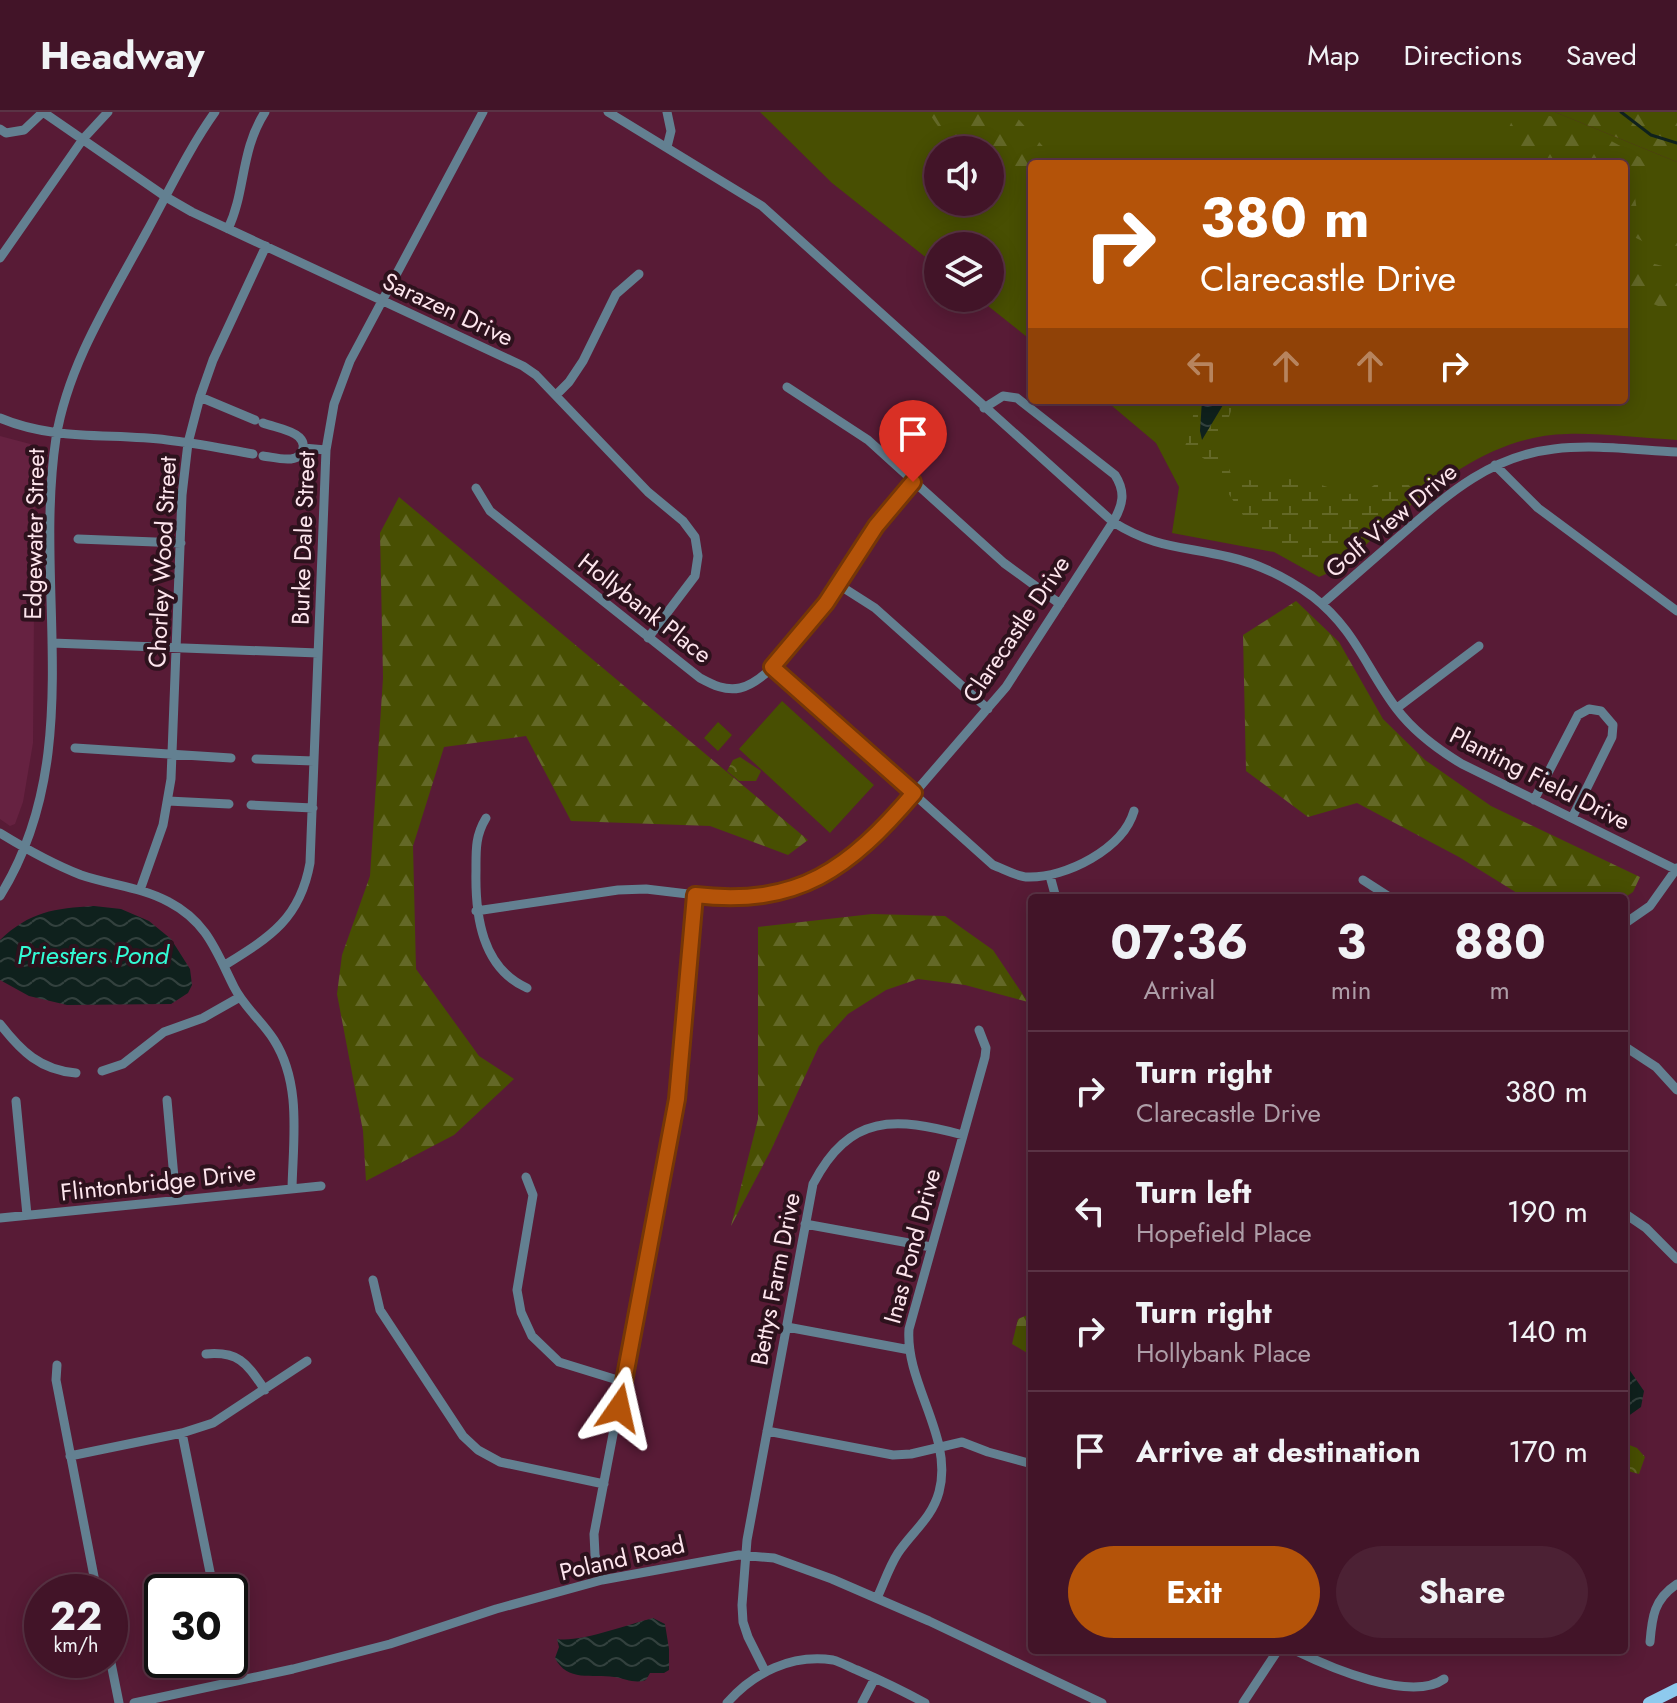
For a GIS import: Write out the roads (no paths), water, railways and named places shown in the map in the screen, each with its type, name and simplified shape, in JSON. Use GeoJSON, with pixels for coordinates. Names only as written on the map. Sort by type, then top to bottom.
{"type":"FeatureCollection","features":[{"type":"Feature","properties":{"kind":"main road"},"geometry":{"type":"LineString","coordinates":[[1649,1703],[1677,1689]]}},
{"type":"Feature","properties":{"kind":"street"},"geometry":{"type":"LineString","coordinates":[[0,129],[6,133],[24,130],[43,112]]}},
{"type":"Feature","properties":{"kind":"street","name":"Sarazen Drive"},"geometry":{"type":"LineString","coordinates":[[43,112],[166,197],[523,366],[556,395],[648,492],[683,521],[695,537],[698,556],[695,576],[648,638]]}},
{"type":"Feature","properties":{"kind":"street"},"geometry":{"type":"LineString","coordinates":[[0,258],[83,139],[108,112]]}},
{"type":"Feature","properties":{"kind":"street","name":"Edgewater Street"},"geometry":{"type":"LineString","coordinates":[[0,896],[24,848],[38,805],[49,749],[52,484],[57,434],[68,390],[83,351],[194,143],[215,112]]}},
{"type":"Feature","properties":{"kind":"street"},"geometry":{"type":"LineString","coordinates":[[228,229],[237,207],[247,150],[265,112]]}},
{"type":"Feature","properties":{"kind":"street","name":"Burke Dale Street"},"geometry":{"type":"LineString","coordinates":[[225,965],[276,930],[295,908],[310,863],[326,450],[334,404],[341,382],[382,300],[483,112]]}},
{"type":"Feature","properties":{"kind":"street","name":"Planting Field Drive"},"geometry":{"type":"LineString","coordinates":[[608,112],[762,206],[1113,522],[1163,546],[1250,563],[1292,583],[1322,604],[1354,639],[1397,708],[1416,730],[1445,754],[1677,869]]}},
{"type":"Feature","properties":{"kind":"street"},"geometry":{"type":"LineString","coordinates":[[667,112],[671,131],[667,147]]}},
{"type":"Feature","properties":{"kind":"street","name":"Chorley Wood Street"},"geometry":{"type":"LineString","coordinates":[[140,890],[157,849],[168,801],[173,756],[188,443],[213,360],[266,246]]}},
{"type":"Feature","properties":{"kind":"street"},"geometry":{"type":"LineString","coordinates":[[556,395],[576,372],[616,294],[639,274]]}},
{"type":"Feature","properties":{"kind":"street"},"geometry":{"type":"LineString","coordinates":[[787,387],[868,440],[1004,563],[1060,604]]}},
{"type":"Feature","properties":{"kind":"street"},"geometry":{"type":"LineString","coordinates":[[984,408],[1003,396],[1017,398],[1111,472],[1120,483],[1123,500],[1113,522]]}},
{"type":"Feature","properties":{"kind":"street"},"geometry":{"type":"LineString","coordinates":[[0,418],[57,434],[188,443],[292,459],[301,454],[300,437],[200,397]]}},
{"type":"Feature","properties":{"kind":"street","name":"Golf View Drive"},"geometry":{"type":"LineString","coordinates":[[1322,604],[1447,495],[1495,465],[1518,456],[1577,447],[1677,452]]}},
{"type":"Feature","properties":{"kind":"street"},"geometry":{"type":"LineString","coordinates":[[303,448],[326,450]]}},
{"type":"Feature","properties":{"kind":"street"},"geometry":{"type":"LineString","coordinates":[[1495,465],[1538,508],[1677,611]]}},
{"type":"Feature","properties":{"kind":"street","name":"Hollybank Place"},"geometry":{"type":"LineString","coordinates":[[476,488],[490,511],[700,678],[717,687],[741,688],[772,667],[839,585],[876,526],[913,482]]}},
{"type":"Feature","properties":{"kind":"street","name":"Clarecastle Drive"},"geometry":{"type":"LineString","coordinates":[[476,911],[618,890],[646,889],[730,899],[777,892],[808,883],[836,869],[860,851],[1006,687],[1113,522]]}},
{"type":"Feature","properties":{"kind":"street"},"geometry":{"type":"LineString","coordinates":[[78,539],[181,543]]}},
{"type":"Feature","properties":{"kind":"street"},"geometry":{"type":"LineString","coordinates":[[839,585],[875,608],[988,709]]}},
{"type":"Feature","properties":{"kind":"street"},"geometry":{"type":"LineString","coordinates":[[52,643],[318,653]]}},
{"type":"Feature","properties":{"kind":"street"},"geometry":{"type":"LineString","coordinates":[[1397,708],[1479,646]]}},
{"type":"Feature","properties":{"kind":"street"},"geometry":{"type":"LineString","coordinates":[[772,667],[993,865],[1024,877],[1050,876],[1105,848],[1130,826],[1134,811]]}},
{"type":"Feature","properties":{"kind":"street"},"geometry":{"type":"LineString","coordinates":[[1534,800],[1578,715],[1589,709],[1601,711],[1610,719],[1612,737],[1572,818]]}},
{"type":"Feature","properties":{"kind":"street"},"geometry":{"type":"LineString","coordinates":[[75,748],[231,758]]}},
{"type":"Feature","properties":{"kind":"street"},"geometry":{"type":"LineString","coordinates":[[256,759],[314,761]]}},
{"type":"Feature","properties":{"kind":"street"},"geometry":{"type":"LineString","coordinates":[[168,801],[229,804]]}},
{"type":"Feature","properties":{"kind":"street"},"geometry":{"type":"LineString","coordinates":[[251,805],[313,808]]}},
{"type":"Feature","properties":{"kind":"street"},"geometry":{"type":"LineString","coordinates":[[486,818],[476,837],[476,911],[484,940],[493,957],[507,977],[527,988]]}},
{"type":"Feature","properties":{"kind":"street"},"geometry":{"type":"LineString","coordinates":[[0,833],[81,875],[164,899],[186,913],[210,937],[240,997],[276,1042],[289,1072],[294,1105],[292,1189]]}},
{"type":"Feature","properties":{"kind":"street"},"geometry":{"type":"LineString","coordinates":[[1628,921],[1650,906],[1677,869]]}},
{"type":"Feature","properties":{"kind":"street"},"geometry":{"type":"LineString","coordinates":[[1050,876],[1055,894]]}},
{"type":"Feature","properties":{"kind":"street"},"geometry":{"type":"LineString","coordinates":[[1363,880],[1385,894]]}},
{"type":"Feature","properties":{"kind":"street"},"geometry":{"type":"LineString","coordinates":[[602,1580],[595,1555],[594,1534],[677,1099],[695,895]]}},
{"type":"Feature","properties":{"kind":"street"},"geometry":{"type":"LineString","coordinates":[[102,1071],[123,1064],[164,1032],[203,1018],[240,997]]}},
{"type":"Feature","properties":{"kind":"street"},"geometry":{"type":"LineString","coordinates":[[0,1024],[15,1044],[44,1066],[60,1072],[76,1073]]}},
{"type":"Feature","properties":{"kind":"street","name":"Inas Pond Drive"},"geometry":{"type":"LineString","coordinates":[[877,1598],[892,1564],[934,1506],[942,1479],[938,1448],[910,1350],[910,1320],[985,1057],[986,1048],[979,1030]]}},
{"type":"Feature","properties":{"kind":"street"},"geometry":{"type":"LineString","coordinates":[[1628,1049],[1656,1067],[1677,1090]]}},
{"type":"Feature","properties":{"kind":"street"},"geometry":{"type":"LineString","coordinates":[[167,1100],[176,1200]]}},
{"type":"Feature","properties":{"kind":"street"},"geometry":{"type":"LineString","coordinates":[[16,1101],[27,1215]]}},
{"type":"Feature","properties":{"kind":"street","name":"Bettys Farm Drive"},"geometry":{"type":"LineString","coordinates":[[765,1671],[743,1622],[745,1555],[813,1184],[834,1152],[858,1134],[885,1124],[909,1122],[963,1135]]}},
{"type":"Feature","properties":{"kind":"street"},"geometry":{"type":"LineString","coordinates":[[526,1177],[533,1195],[517,1290],[521,1312],[532,1336],[559,1362],[624,1382]]}},
{"type":"Feature","properties":{"kind":"street","name":"Flintonbridge Drive"},"geometry":{"type":"LineString","coordinates":[[0,1218],[321,1186]]}},
{"type":"Feature","properties":{"kind":"street"},"geometry":{"type":"LineString","coordinates":[[1628,1216],[1646,1228],[1677,1259]]}},
{"type":"Feature","properties":{"kind":"street"},"geometry":{"type":"LineString","coordinates":[[805,1224],[931,1247]]}},
{"type":"Feature","properties":{"kind":"street"},"geometry":{"type":"LineString","coordinates":[[373,1280],[380,1310],[463,1436],[478,1450],[500,1462],[604,1484]]}},
{"type":"Feature","properties":{"kind":"street"},"geometry":{"type":"LineString","coordinates":[[787,1327],[910,1350]]}},
{"type":"Feature","properties":{"kind":"street"},"geometry":{"type":"LineString","coordinates":[[206,1354],[231,1354],[249,1368],[265,1390]]}},
{"type":"Feature","properties":{"kind":"street"},"geometry":{"type":"LineString","coordinates":[[70,1456],[182,1433],[213,1423],[307,1361]]}},
{"type":"Feature","properties":{"kind":"street"},"geometry":{"type":"LineString","coordinates":[[57,1365],[56,1380],[93,1574]]}},
{"type":"Feature","properties":{"kind":"street"},"geometry":{"type":"LineString","coordinates":[[767,1431],[893,1455],[962,1442],[1028,1463]]}},
{"type":"Feature","properties":{"kind":"street"},"geometry":{"type":"LineString","coordinates":[[182,1433],[210,1574]]}},
{"type":"Feature","properties":{"kind":"street","name":"Poland Road"},"geometry":{"type":"LineString","coordinates":[[134,1703],[293,1669],[602,1580],[745,1555],[774,1558],[800,1566],[877,1598],[1102,1703]]}},
{"type":"Feature","properties":{"kind":"street"},"geometry":{"type":"LineString","coordinates":[[1650,1642],[1651,1617],[1657,1603],[1665,1592],[1677,1584]]}},
{"type":"Feature","properties":{"kind":"street"},"geometry":{"type":"LineString","coordinates":[[1243,1703],[1275,1654]]}},
{"type":"Feature","properties":{"kind":"street"},"geometry":{"type":"LineString","coordinates":[[1302,1654],[1366,1684],[1397,1692],[1428,1691],[1444,1679]]}},
{"type":"Feature","properties":{"kind":"street"},"geometry":{"type":"LineString","coordinates":[[727,1703],[745,1684],[765,1671],[793,1661],[836,1661],[925,1703]]}},
{"type":"Feature","properties":{"kind":"street"},"geometry":{"type":"LineString","coordinates":[[114,1678],[119,1703]]}},
{"type":"Feature","properties":{"kind":"street"},"geometry":{"type":"LineString","coordinates":[[862,1703],[875,1678]]}},
{"type":"Feature","properties":{"kind":"water"},"geometry":{"type":"Polygon","coordinates":[[[1202,404],[1224,404],[1202,440],[1202,404]]]}},
{"type":"Feature","properties":{"kind":"water","name":"Priesters Pond"},"geometry":{"type":"Polygon","coordinates":[[[94,906],[121,909],[149,921],[171,939],[190,969],[192,985],[188,993],[171,1004],[67,1005],[29,996],[0,980],[0,940],[21,923],[43,913],[94,906]]]}},
{"type":"Feature","properties":{"kind":"water"},"geometry":{"type":"Polygon","coordinates":[[[1628,1368],[1644,1391],[1641,1407],[1628,1416],[1628,1368]]]}},
{"type":"Feature","properties":{"kind":"water"},"geometry":{"type":"Polygon","coordinates":[[[653,1618],[665,1624],[669,1670],[664,1673],[650,1673],[646,1680],[638,1682],[573,1674],[560,1666],[555,1658],[559,1647],[557,1639],[591,1636],[653,1618]]]}},
{"type":"Feature","properties":{"kind":"waterway"},"geometry":{"type":"LineString","coordinates":[[1621,112],[1651,135],[1677,143]]}}]}
